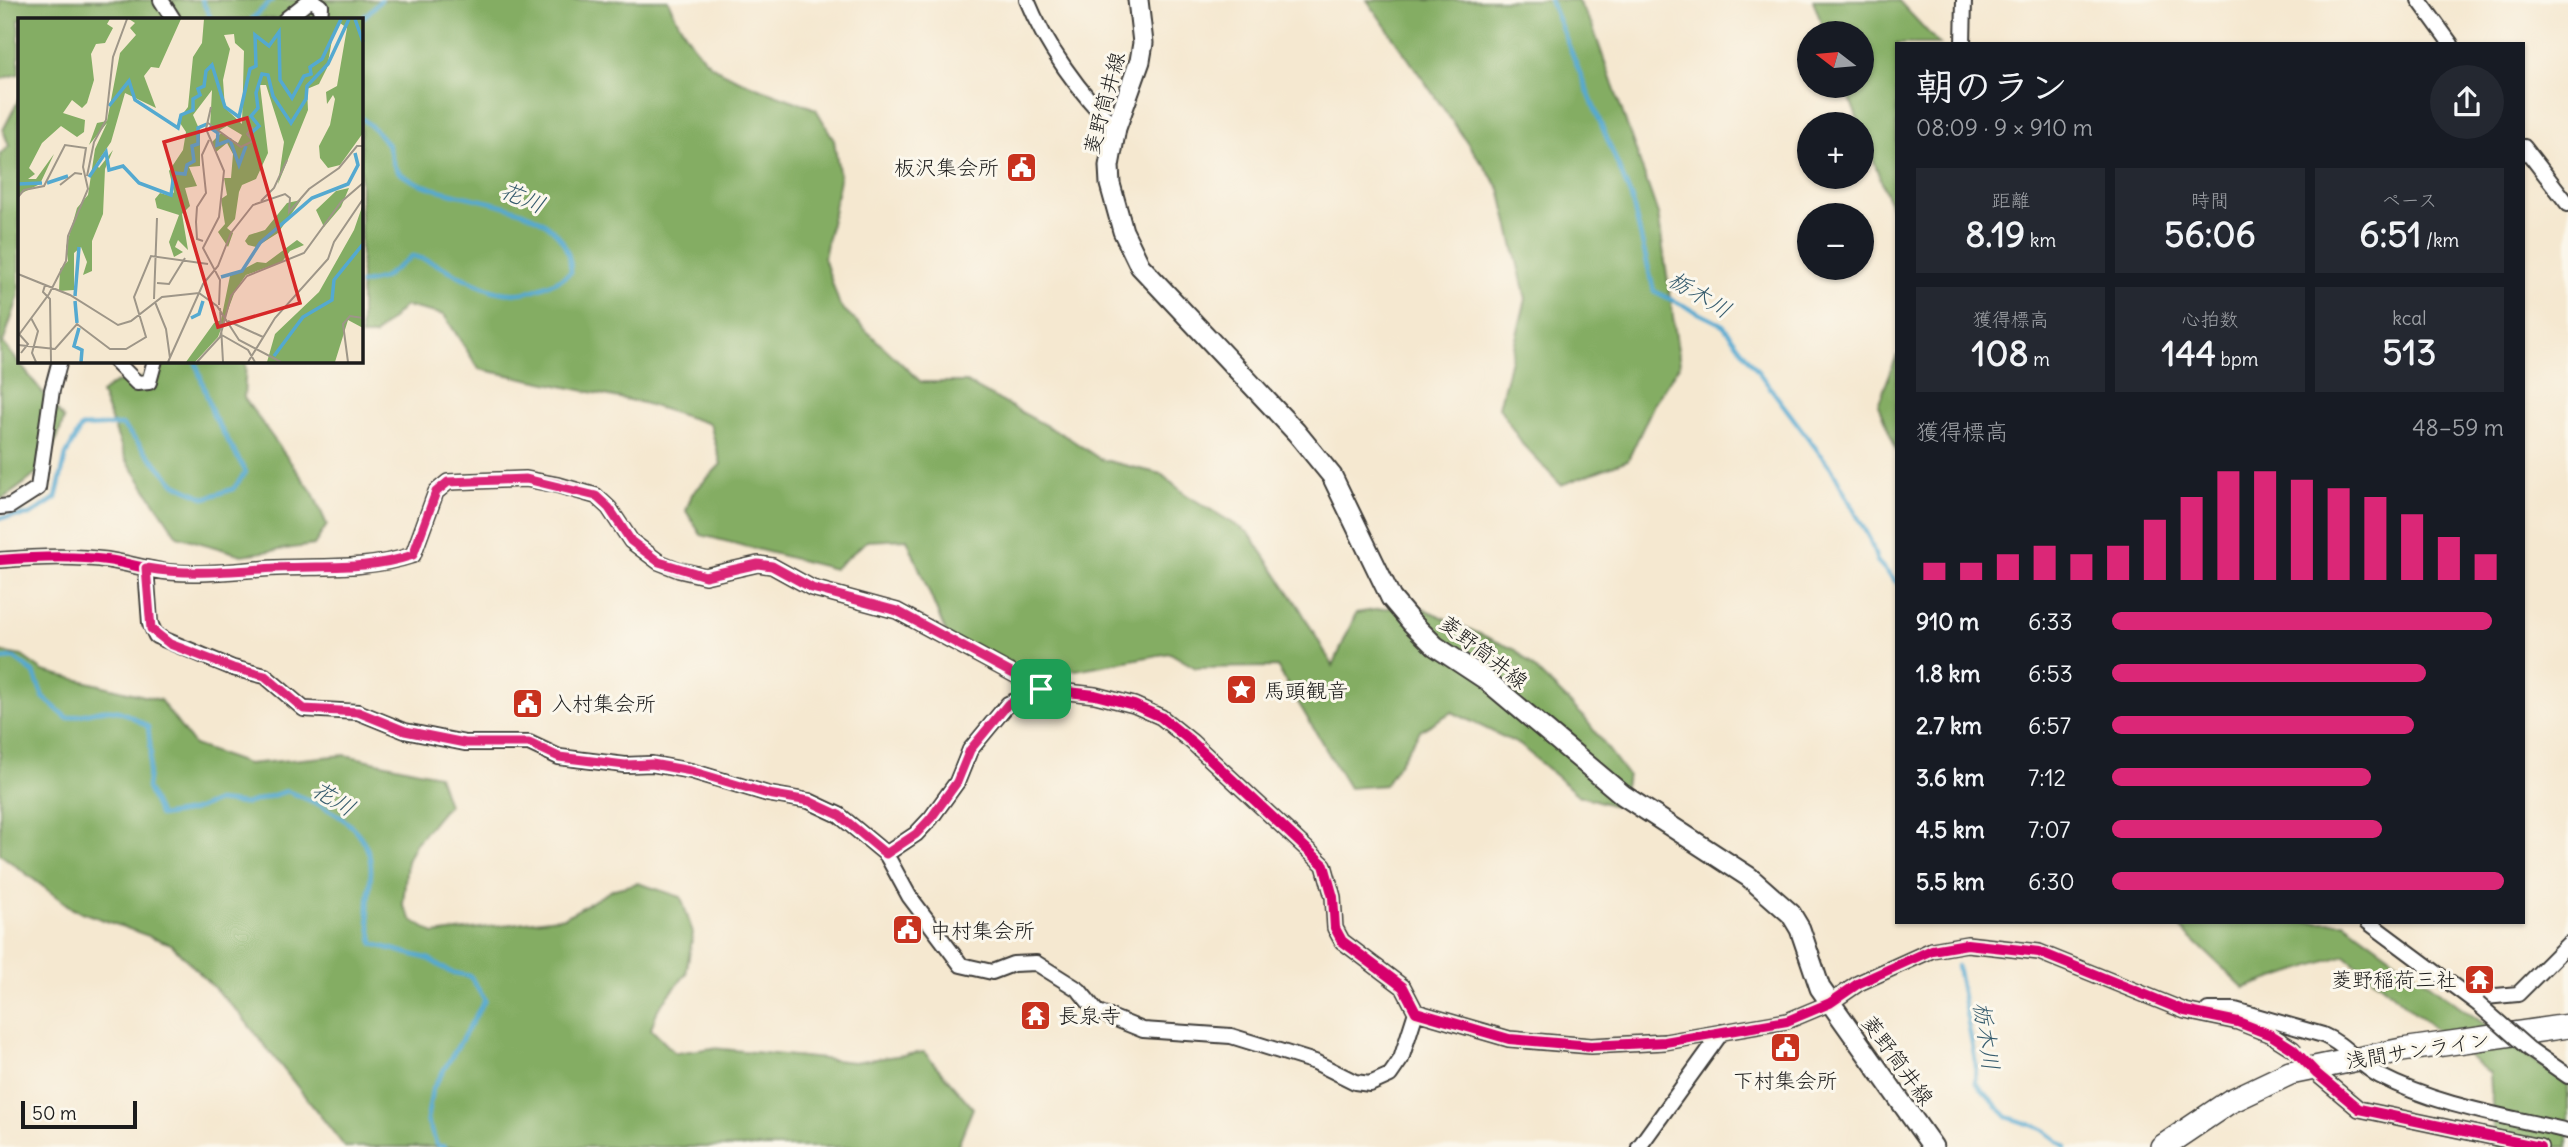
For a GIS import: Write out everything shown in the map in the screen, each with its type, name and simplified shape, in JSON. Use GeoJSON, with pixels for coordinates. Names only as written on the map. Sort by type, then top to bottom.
{"type":"FeatureCollection","features":[{"type":"Feature","properties":{"kind":"main road","name":"菱野筒井線"},"geometry":{"type":"LineString","coordinates":[[1138,0],[1143,43],[1140,61],[1111,146],[1110,184],[1130,250],[1150,279],[1296,432],[1332,476],[1391,598],[1412,624],[1435,646],[1485,679],[1623,795],[1749,877],[1780,903],[1800,929],[1820,988],[1889,1080],[1933,1147]]}},
{"type":"Feature","properties":{"kind":"main road","name":"浅間サンライン"},"geometry":{"type":"LineString","coordinates":[[2162,1147],[2230,1102],[2290,1073],[2354,1060],[2568,1026]]}},
{"type":"Feature","properties":{"kind":"street"},"geometry":{"type":"LineString","coordinates":[[162,0],[172,18]]}},
{"type":"Feature","properties":{"kind":"street"},"geometry":{"type":"LineString","coordinates":[[287,18],[311,0],[321,6],[320,18]]}},
{"type":"Feature","properties":{"kind":"street"},"geometry":{"type":"LineString","coordinates":[[1027,0],[1037,25],[1095,106],[1116,128]]}},
{"type":"Feature","properties":{"kind":"street"},"geometry":{"type":"LineString","coordinates":[[1964,0],[1964,42]]}},
{"type":"Feature","properties":{"kind":"street"},"geometry":{"type":"LineString","coordinates":[[2419,0],[2450,42]]}},
{"type":"Feature","properties":{"kind":"street"},"geometry":{"type":"LineString","coordinates":[[2525,148],[2568,204]]}},
{"type":"Feature","properties":{"kind":"street"},"geometry":{"type":"LineString","coordinates":[[0,507],[10,506],[38,488],[54,377],[59,362]]}},
{"type":"Feature","properties":{"kind":"street"},"geometry":{"type":"LineString","coordinates":[[116,362],[138,383],[149,383],[154,362]]}},
{"type":"Feature","properties":{"kind":"street"},"geometry":{"type":"LineString","coordinates":[[0,560],[63,557],[106,559],[146,568],[216,574],[276,568],[334,569],[392,562],[413,555],[436,492],[448,482],[526,479],[596,496],[609,508],[631,541],[659,562],[705,576],[758,564],[772,566],[812,588],[897,611],[1041,689]]}},
{"type":"Feature","properties":{"kind":"street"},"geometry":{"type":"LineString","coordinates":[[146,568],[149,623],[156,636],[233,668],[265,676],[304,709],[358,712],[405,731],[465,743],[529,743],[559,757],[625,765],[652,764],[691,771],[744,788],[809,801],[839,815],[886,854],[909,896],[961,965],[992,972],[1013,964],[1036,963],[1079,990],[1096,1011],[1143,1030],[1231,1036],[1315,1062],[1355,1082],[1370,1084],[1390,1075],[1401,1059],[1416,1012]]}},
{"type":"Feature","properties":{"kind":"street"},"geometry":{"type":"LineString","coordinates":[[886,854],[916,834],[931,818],[957,782],[970,750],[1008,704],[1041,689],[1070,690],[1134,705],[1161,717],[1192,742],[1324,865],[1333,897],[1335,928],[1342,941],[1403,988],[1416,1012],[1509,1039],[1591,1046],[1665,1042],[1787,1021],[1830,1003],[1859,983],[1925,953],[1967,944],[2039,952],[2185,1010],[2238,1022],[2271,1035],[2293,1049]]}},
{"type":"Feature","properties":{"kind":"street"},"geometry":{"type":"LineString","coordinates":[[2371,924],[2476,1001],[2529,1049],[2568,1076]]}},
{"type":"Feature","properties":{"kind":"street"},"geometry":{"type":"LineString","coordinates":[[2476,1001],[2518,994],[2568,944]]}},
{"type":"Feature","properties":{"kind":"street"},"geometry":{"type":"LineString","coordinates":[[2185,1010],[2235,1010],[2297,1027],[2336,1041],[2354,1060],[2380,1076],[2439,1099],[2568,1131]]}},
{"type":"Feature","properties":{"kind":"street"},"geometry":{"type":"LineString","coordinates":[[1639,1147],[1722,1032]]}},
{"type":"Feature","properties":{"kind":"street"},"geometry":{"type":"LineString","coordinates":[[2317,1074],[2359,1109],[2540,1147]]}},
{"type":"Feature","properties":{"kind":"green space"},"geometry":{"type":"Polygon","coordinates":[[[0,0],[668,0],[686,34],[710,64],[745,83],[816,109],[834,140],[840,179],[824,258],[840,306],[921,382],[966,382],[1069,438],[1100,459],[1161,474],[1185,494],[1249,533],[1299,607],[1333,666],[1356,613],[1413,604],[1516,650],[1583,716],[1628,776],[1615,806],[1578,795],[1520,745],[1452,712],[1420,731],[1385,785],[1349,788],[1277,667],[1196,668],[1170,653],[1076,670],[994,667],[946,633],[907,539],[867,541],[834,569],[701,535],[686,511],[692,494],[721,464],[710,424],[643,403],[479,369],[444,315],[405,306],[374,336],[362,336],[362,18],[18,18],[18,74],[0,79],[0,0]]]}},
{"type":"Feature","properties":{"kind":"green space"},"geometry":{"type":"Polygon","coordinates":[[[1367,0],[1577,0],[1592,25],[1658,214],[1680,364],[1654,404],[1628,460],[1561,485],[1522,444],[1499,407],[1526,299],[1500,189],[1367,0]]]}},
{"type":"Feature","properties":{"kind":"green space"},"geometry":{"type":"Polygon","coordinates":[[[1813,0],[1898,0],[1937,42],[1895,42],[1895,217],[1874,162],[1874,112],[1855,112],[1850,98],[1874,98],[1874,21],[1821,21],[1813,0]]]}},
{"type":"Feature","properties":{"kind":"green space"},"geometry":{"type":"Polygon","coordinates":[[[18,101],[18,299],[3,343],[64,419],[54,447],[42,467],[0,500],[0,154],[9,146],[3,130],[18,101]]]}},
{"type":"Feature","properties":{"kind":"green space"},"geometry":{"type":"Polygon","coordinates":[[[1895,360],[1895,447],[1878,405],[1895,360]]]}},
{"type":"Feature","properties":{"kind":"green space"},"geometry":{"type":"Polygon","coordinates":[[[153,362],[246,362],[244,398],[313,493],[327,525],[314,545],[242,555],[177,536],[126,459],[101,393],[115,383],[150,377],[153,362]]]}},
{"type":"Feature","properties":{"kind":"green space"},"geometry":{"type":"Polygon","coordinates":[[[0,652],[22,656],[43,671],[160,700],[194,745],[247,764],[345,755],[438,775],[448,805],[415,844],[407,861],[403,905],[412,920],[434,934],[565,917],[614,889],[638,883],[681,897],[693,933],[686,974],[658,1009],[651,1029],[675,1053],[713,1048],[854,1062],[924,1052],[973,1108],[957,1147],[345,1147],[239,1013],[171,944],[73,909],[0,854],[0,652]]]}},
{"type":"Feature","properties":{"kind":"green space"},"geometry":{"type":"Polygon","coordinates":[[[2176,924],[2347,924],[2568,1085],[2568,1147],[2495,1147],[2490,1074],[2345,955],[2244,988],[2176,924]]]}},
{"type":"Feature","properties":{"kind":"waterway","name":"花川"},"geometry":{"type":"LineString","coordinates":[[202,0],[211,18]]}},
{"type":"Feature","properties":{"kind":"waterway","name":"花川"},"geometry":{"type":"LineString","coordinates":[[253,18],[272,0]]}},
{"type":"Feature","properties":{"kind":"waterway","name":"花川"},"geometry":{"type":"LineString","coordinates":[[362,19],[381,0]]}},
{"type":"Feature","properties":{"kind":"waterway","name":"栃木川"},"geometry":{"type":"LineString","coordinates":[[1550,0],[1631,197],[1654,291],[1723,325],[1833,471],[1870,540],[1877,561],[1895,581]]}},
{"type":"Feature","properties":{"kind":"waterway","name":"花川"},"geometry":{"type":"LineString","coordinates":[[362,119],[384,140],[400,173],[420,184],[528,214],[550,227],[565,246],[571,272],[537,289],[503,293],[412,256],[382,279],[362,284]]}},
{"type":"Feature","properties":{"kind":"waterway","name":"花川"},"geometry":{"type":"LineString","coordinates":[[0,518],[30,515],[56,498],[66,455],[81,427],[122,425],[175,484],[205,498],[233,489],[246,472],[213,415],[196,362]]}},
{"type":"Feature","properties":{"kind":"waterway","name":"花川"},"geometry":{"type":"LineString","coordinates":[[0,659],[14,658],[34,673],[43,697],[67,718],[108,710],[125,714],[148,727],[151,752],[147,788],[160,816],[192,811],[217,801],[245,804],[287,791],[334,813],[354,829],[362,839],[370,859],[368,911],[373,944],[429,959],[450,972],[470,976],[485,1000],[432,1090],[427,1120],[437,1145],[445,1147]]}},
{"type":"Feature","properties":{"kind":"waterway","name":"栃木川"},"geometry":{"type":"LineString","coordinates":[[1957,966],[1976,1065],[1975,1082],[2007,1117],[2041,1128],[2066,1147]]}},
{"type":"Feature","properties":{"kind":"cycle path"},"geometry":{"type":"LineString","coordinates":[[0,560],[80,557],[183,573],[379,563],[413,555],[436,492],[448,482],[526,479],[558,485],[596,496],[609,508],[631,541],[659,562],[679,570],[705,576],[758,564],[772,566],[812,588],[897,611],[1041,689],[1095,695],[1134,705],[1161,717],[1192,742],[1324,865],[1333,897],[1335,928],[1342,941],[1403,987],[1416,1012],[1509,1039],[1591,1046],[1665,1042],[1787,1021],[1830,1003],[1859,983],[1932,950],[1967,944],[2039,952],[2185,1011],[2238,1022],[2271,1035],[2293,1049],[2317,1074],[2359,1109],[2540,1147]]}},
{"type":"Feature","properties":{"kind":"place","name":"板沢集会所"},"geometry":{"type":"Point","coordinates":[1022,167]}},
{"type":"Feature","properties":{"kind":"place","name":"馬頭観音"},"geometry":{"type":"Point","coordinates":[1241,690]}},
{"type":"Feature","properties":{"kind":"place","name":"入村集会所"},"geometry":{"type":"Point","coordinates":[528,703]}},
{"type":"Feature","properties":{"kind":"place","name":"中村集会所"},"geometry":{"type":"Point","coordinates":[907,930]}},
{"type":"Feature","properties":{"kind":"place","name":"菱野稲荷三社"},"geometry":{"type":"Point","coordinates":[2480,979]}},
{"type":"Feature","properties":{"kind":"place","name":"長泉寺"},"geometry":{"type":"Point","coordinates":[1035,1015]}},
{"type":"Feature","properties":{"kind":"place","name":"下村集会所"},"geometry":{"type":"Point","coordinates":[1785,1048]}},
{"type":"Feature","properties":{"kind":"route"},"geometry":{"type":"LineString","coordinates":[[526,479],[596,496],[609,508],[631,541],[659,562],[705,576],[758,564],[772,566],[812,588],[897,611],[1041,689],[1008,704],[970,750],[957,782],[931,818],[916,834],[886,854],[839,815],[809,801],[768,794],[691,771],[652,764],[625,765],[559,757],[529,743],[465,743],[405,731],[358,712],[304,709],[265,676],[233,668],[156,636],[149,623],[146,568],[168,572],[216,574],[276,568],[334,569],[392,562],[413,555],[422,535],[430,503],[436,492],[448,482],[526,479]]}}]}
